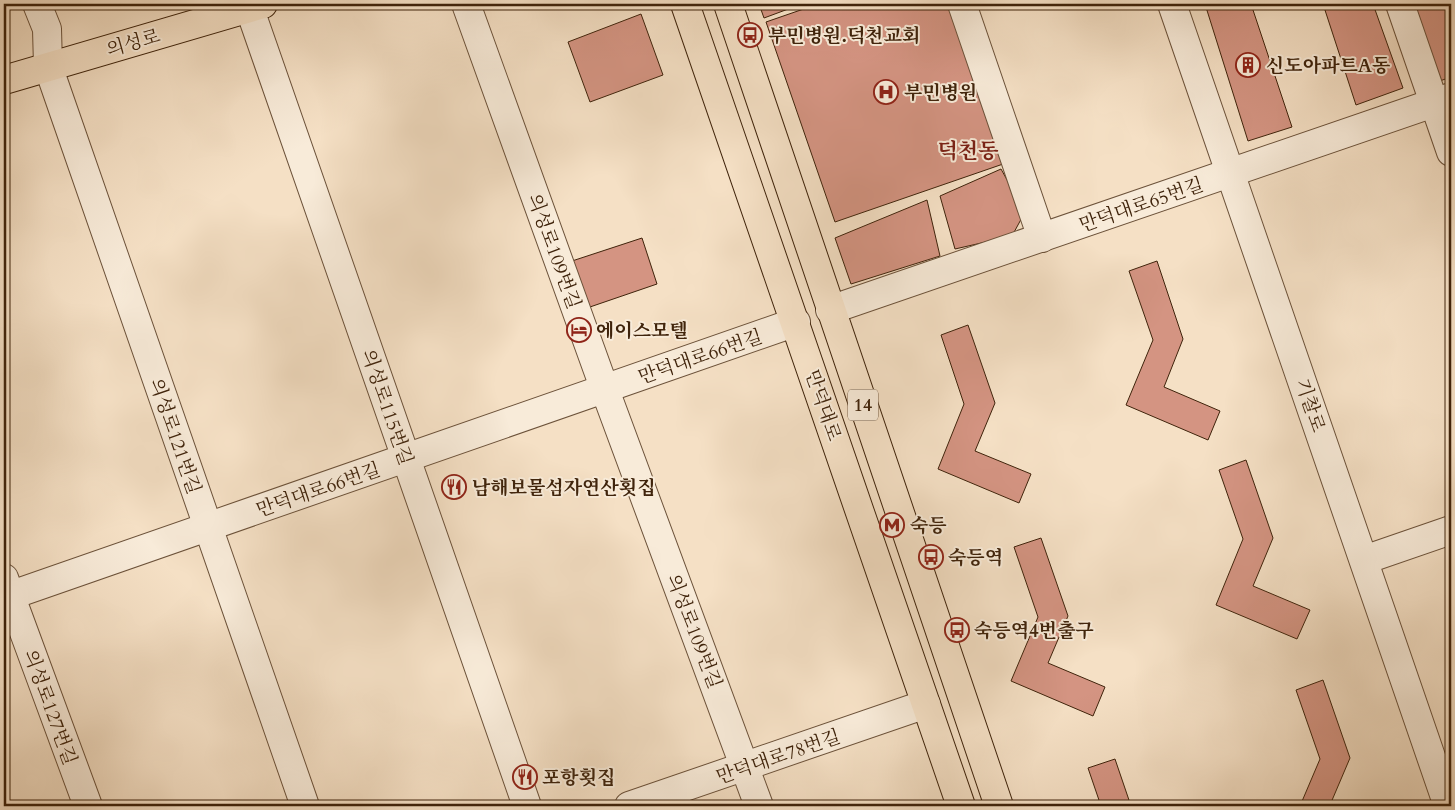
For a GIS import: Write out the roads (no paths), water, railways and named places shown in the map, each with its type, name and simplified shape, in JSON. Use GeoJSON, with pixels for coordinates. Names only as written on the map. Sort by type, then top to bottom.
{"type":"FeatureCollection","features":[{"type":"Feature","properties":{"kind":"main road","name":"만덕대로"},"geometry":{"type":"LineString","coordinates":[[685,4],[961,806]]}},
{"type":"Feature","properties":{"kind":"main road","name":"만덕대로"},"geometry":{"type":"LineString","coordinates":[[728,4],[999,806]]}},
{"type":"Feature","properties":{"kind":"main road","name":"의성로"},"geometry":{"type":"LineString","coordinates":[[4,80],[254,5]]}},
{"type":"Feature","properties":{"kind":"street","name":"의성로121번길"},"geometry":{"type":"LineString","coordinates":[[37,4],[46,30],[48,66],[305,806]]}},
{"type":"Feature","properties":{"kind":"street","name":"의성로109번길"},"geometry":{"type":"LineString","coordinates":[[466,4],[605,390],[759,806]]}},
{"type":"Feature","properties":{"kind":"street"},"geometry":{"type":"LineString","coordinates":[[962,4],[1042,238]]}},
{"type":"Feature","properties":{"kind":"street","name":"기찰로"},"geometry":{"type":"LineString","coordinates":[[1172,4],[1448,806]]}},
{"type":"Feature","properties":{"kind":"street"},"geometry":{"type":"LineString","coordinates":[[1400,4],[1443,100],[1451,152]]}},
{"type":"Feature","properties":{"kind":"street","name":"의성로115번길"},"geometry":{"type":"LineString","coordinates":[[254,5],[406,458],[527,806]]}},
{"type":"Feature","properties":{"kind":"street","name":"만덕대로65번길"},"geometry":{"type":"LineString","coordinates":[[830,310],[1443,100]]}},
{"type":"Feature","properties":{"kind":"street","name":"만덕대로66번길"},"geometry":{"type":"LineString","coordinates":[[6,587],[207,527],[796,322]]}},
{"type":"Feature","properties":{"kind":"street"},"geometry":{"type":"LineString","coordinates":[[1364,560],[1451,530]]}},
{"type":"Feature","properties":{"kind":"street","name":"의성로127번길"},"geometry":{"type":"LineString","coordinates":[[6,587],[88,806]]}},
{"type":"Feature","properties":{"kind":"street","name":"만덕대로78번길"},"geometry":{"type":"LineString","coordinates":[[629,806],[926,704]]}},
{"type":"Feature","properties":{"kind":"place","name":"부민병원.덕천교회"},"geometry":{"type":"Point","coordinates":[750,35]}},
{"type":"Feature","properties":{"kind":"place","name":"신도아파트A동"},"geometry":{"type":"Point","coordinates":[1248,65]}},
{"type":"Feature","properties":{"kind":"place","name":"부민병원"},"geometry":{"type":"Point","coordinates":[886,92]}},
{"type":"Feature","properties":{"kind":"place","name":"에이스모텔"},"geometry":{"type":"Point","coordinates":[579,330]}},
{"type":"Feature","properties":{"kind":"place","name":"남해보물섬자연산횟집"},"geometry":{"type":"Point","coordinates":[454,487]}},
{"type":"Feature","properties":{"kind":"place","name":"숙등"},"geometry":{"type":"Point","coordinates":[892,525]}},
{"type":"Feature","properties":{"kind":"place","name":"숙등역"},"geometry":{"type":"Point","coordinates":[931,557]}},
{"type":"Feature","properties":{"kind":"place","name":"숙등역4번출구"},"geometry":{"type":"Point","coordinates":[957,630]}},
{"type":"Feature","properties":{"kind":"place","name":"포항횟집"},"geometry":{"type":"Point","coordinates":[525,777]}},
{"type":"Feature","properties":{"kind":"district","name":"덕천동"},"geometry":{"type":"Point","coordinates":[968,151]}}]}
